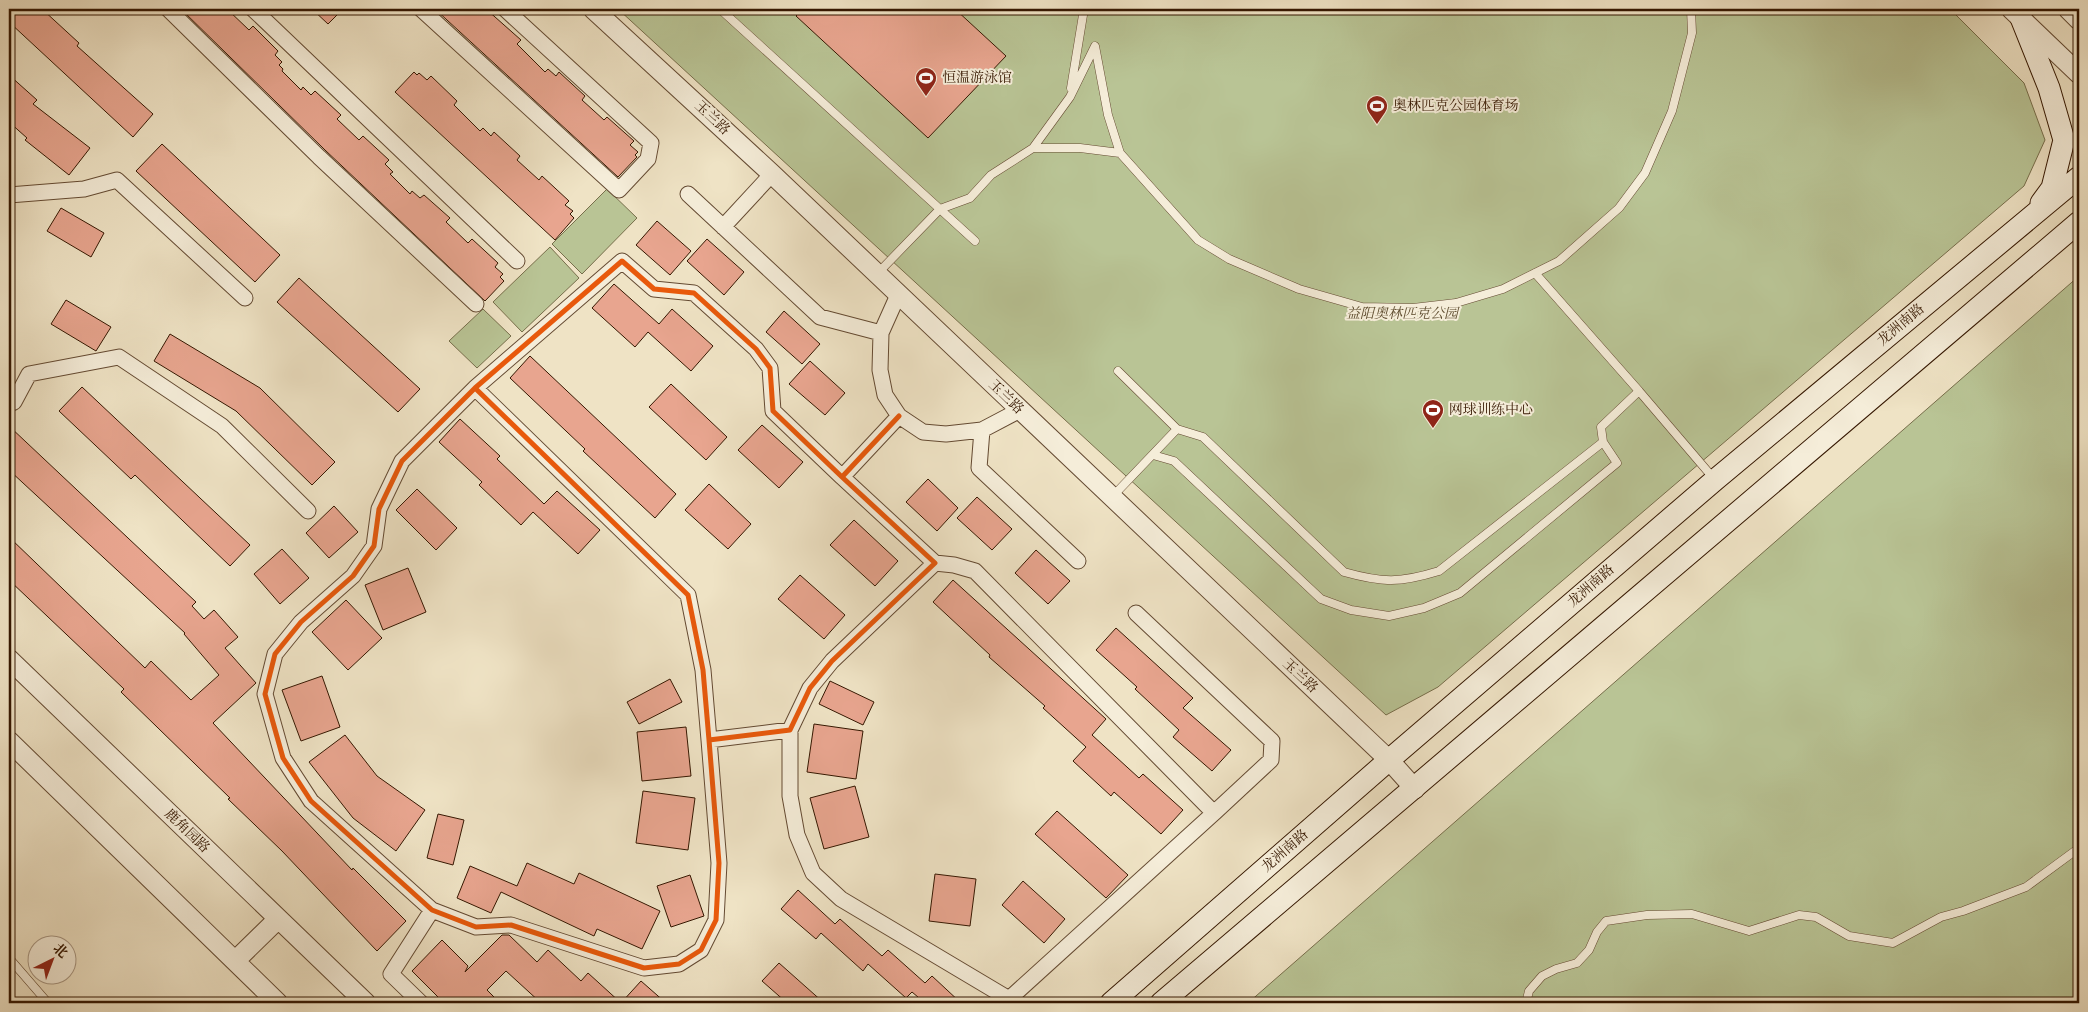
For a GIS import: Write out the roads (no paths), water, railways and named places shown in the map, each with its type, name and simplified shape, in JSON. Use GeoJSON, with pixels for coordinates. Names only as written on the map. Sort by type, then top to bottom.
{"type":"FeatureCollection","features":[{"type":"Feature","properties":{"kind":"main road"},"geometry":{"type":"LineString","coordinates":[[2016,14],[2049,88],[2064,140],[2052,188],[2034,215]]}},
{"type":"Feature","properties":{"kind":"main road","name":"龙洲南路"},"geometry":{"type":"LineString","coordinates":[[1111,1003],[1389,760],[1715,480],[2079,177]]}},
{"type":"Feature","properties":{"kind":"main road"},"geometry":{"type":"LineString","coordinates":[[1161,1003],[1415,789],[2079,222]]}},
{"type":"Feature","properties":{"kind":"street"},"geometry":{"type":"LineString","coordinates":[[168,9],[319,157],[476,304]]}},
{"type":"Feature","properties":{"kind":"street"},"geometry":{"type":"LineString","coordinates":[[253,9],[517,261]]}},
{"type":"Feature","properties":{"kind":"street"},"geometry":{"type":"LineString","coordinates":[[421,9],[619,190],[648,159],[651,143],[505,9]]}},
{"type":"Feature","properties":{"kind":"street","name":"玉兰路"},"geometry":{"type":"LineString","coordinates":[[593,9],[772,174],[1389,760],[1415,789]]}},
{"type":"Feature","properties":{"kind":"street"},"geometry":{"type":"LineString","coordinates":[[2068,9],[2079,20]]}},
{"type":"Feature","properties":{"kind":"street"},"geometry":{"type":"LineString","coordinates":[[2016,14],[2079,74]]}},
{"type":"Feature","properties":{"kind":"street"},"geometry":{"type":"LineString","coordinates":[[723,226],[772,174]]}},
{"type":"Feature","properties":{"kind":"street"},"geometry":{"type":"LineString","coordinates":[[9,195],[84,189],[117,180],[245,298]]}},
{"type":"Feature","properties":{"kind":"street"},"geometry":{"type":"LineString","coordinates":[[688,194],[820,317],[881,333]]}},
{"type":"Feature","properties":{"kind":"street"},"geometry":{"type":"LineString","coordinates":[[475,388],[688,595],[703,670],[719,863],[716,920],[701,950],[679,964],[644,968],[511,925],[476,927],[432,910],[311,801],[282,758],[265,694],[275,654],[300,622],[353,576],[374,546],[379,509],[402,461],[475,388],[622,261],[654,289],[694,293],[756,349],[770,368],[773,411],[935,564],[954,565],[975,571],[1214,813]]}},
{"type":"Feature","properties":{"kind":"street"},"geometry":{"type":"LineString","coordinates":[[898,295],[881,333],[880,370],[885,395],[899,416],[922,432],[946,434],[982,430],[1020,410]]}},
{"type":"Feature","properties":{"kind":"street"},"geometry":{"type":"LineString","coordinates":[[9,404],[14,402],[29,374],[119,357],[222,426],[308,511]]}},
{"type":"Feature","properties":{"kind":"street"},"geometry":{"type":"LineString","coordinates":[[842,477],[899,416]]}},
{"type":"Feature","properties":{"kind":"street"},"geometry":{"type":"LineString","coordinates":[[982,430],[978,468],[1078,561]]}},
{"type":"Feature","properties":{"kind":"street"},"geometry":{"type":"LineString","coordinates":[[935,564],[832,661],[810,688],[790,730],[790,796],[797,835],[812,873],[841,899],[1007,1001],[1271,760],[1272,741],[1136,613]]}},
{"type":"Feature","properties":{"kind":"street","name":"鹿角园路"},"geometry":{"type":"LineString","coordinates":[[9,659],[366,1003]]}},
{"type":"Feature","properties":{"kind":"street"},"geometry":{"type":"LineString","coordinates":[[709,740],[790,730]]}},
{"type":"Feature","properties":{"kind":"street"},"geometry":{"type":"LineString","coordinates":[[9,741],[278,1003]]}},
{"type":"Feature","properties":{"kind":"street"},"geometry":{"type":"LineString","coordinates":[[421,1003],[391,974],[432,910]]}},
{"type":"Feature","properties":{"kind":"street"},"geometry":{"type":"LineString","coordinates":[[235,961],[278,918]]}},
{"type":"Feature","properties":{"kind":"lane"},"geometry":{"type":"LineString","coordinates":[[720,9],[975,242]]}},
{"type":"Feature","properties":{"kind":"lane"},"geometry":{"type":"LineString","coordinates":[[1070,97],[1084,9]]}},
{"type":"Feature","properties":{"kind":"lane"},"geometry":{"type":"LineString","coordinates":[[877,274],[940,209],[970,198],[991,175],[1033,148],[1070,97],[1095,46],[1108,115],[1120,153],[1198,240],[1229,259],[1299,290],[1362,307],[1413,308],[1456,303],[1503,289],[1559,261],[1619,208],[1645,173],[1672,111],[1692,33],[1690,9]]}},
{"type":"Feature","properties":{"kind":"lane"},"geometry":{"type":"LineString","coordinates":[[1033,148],[1080,148],[1120,153]]}},
{"type":"Feature","properties":{"kind":"lane"},"geometry":{"type":"LineString","coordinates":[[1536,273],[1715,480]]}},
{"type":"Feature","properties":{"kind":"lane"},"geometry":{"type":"LineString","coordinates":[[1118,371],[1178,429],[1203,437],[1344,572],[1374,580],[1411,580],[1439,571],[1603,442]]}},
{"type":"Feature","properties":{"kind":"lane"},"geometry":{"type":"LineString","coordinates":[[1153,455],[1174,462],[1321,599],[1351,610],[1389,616],[1424,608],[1460,593],[1618,464],[1603,442],[1601,427],[1639,391]]}},
{"type":"Feature","properties":{"kind":"lane"},"geometry":{"type":"LineString","coordinates":[[1112,498],[1178,429]]}},
{"type":"Feature","properties":{"kind":"lane"},"geometry":{"type":"LineString","coordinates":[[1526,1003],[1529,991],[1542,976],[1556,969],[1577,963],[1589,950],[1597,932],[1606,921],[1647,915],[1692,914],[1749,931],[1799,915],[1816,917],[1849,936],[1893,943],[1941,917],[1964,911],[2026,887],[2079,848]]}},
{"type":"Feature","properties":{"kind":"lane"},"geometry":{"type":"LineString","coordinates":[[9,958],[48,1003]]}},
{"type":"Feature","properties":{"kind":"place","name":"恒温游泳馆"},"geometry":{"type":"Point","coordinates":[926,97]}},
{"type":"Feature","properties":{"kind":"place","name":"奥林匹克公园体育场"},"geometry":{"type":"Point","coordinates":[1377,125]}},
{"type":"Feature","properties":{"kind":"place","name":"网球训练中心"},"geometry":{"type":"Point","coordinates":[1433,429]}},
{"type":"Feature","properties":{"kind":"park label","name":"益阳奥林匹克公园"},"geometry":{"type":"Point","coordinates":[1402,314]}}]}
